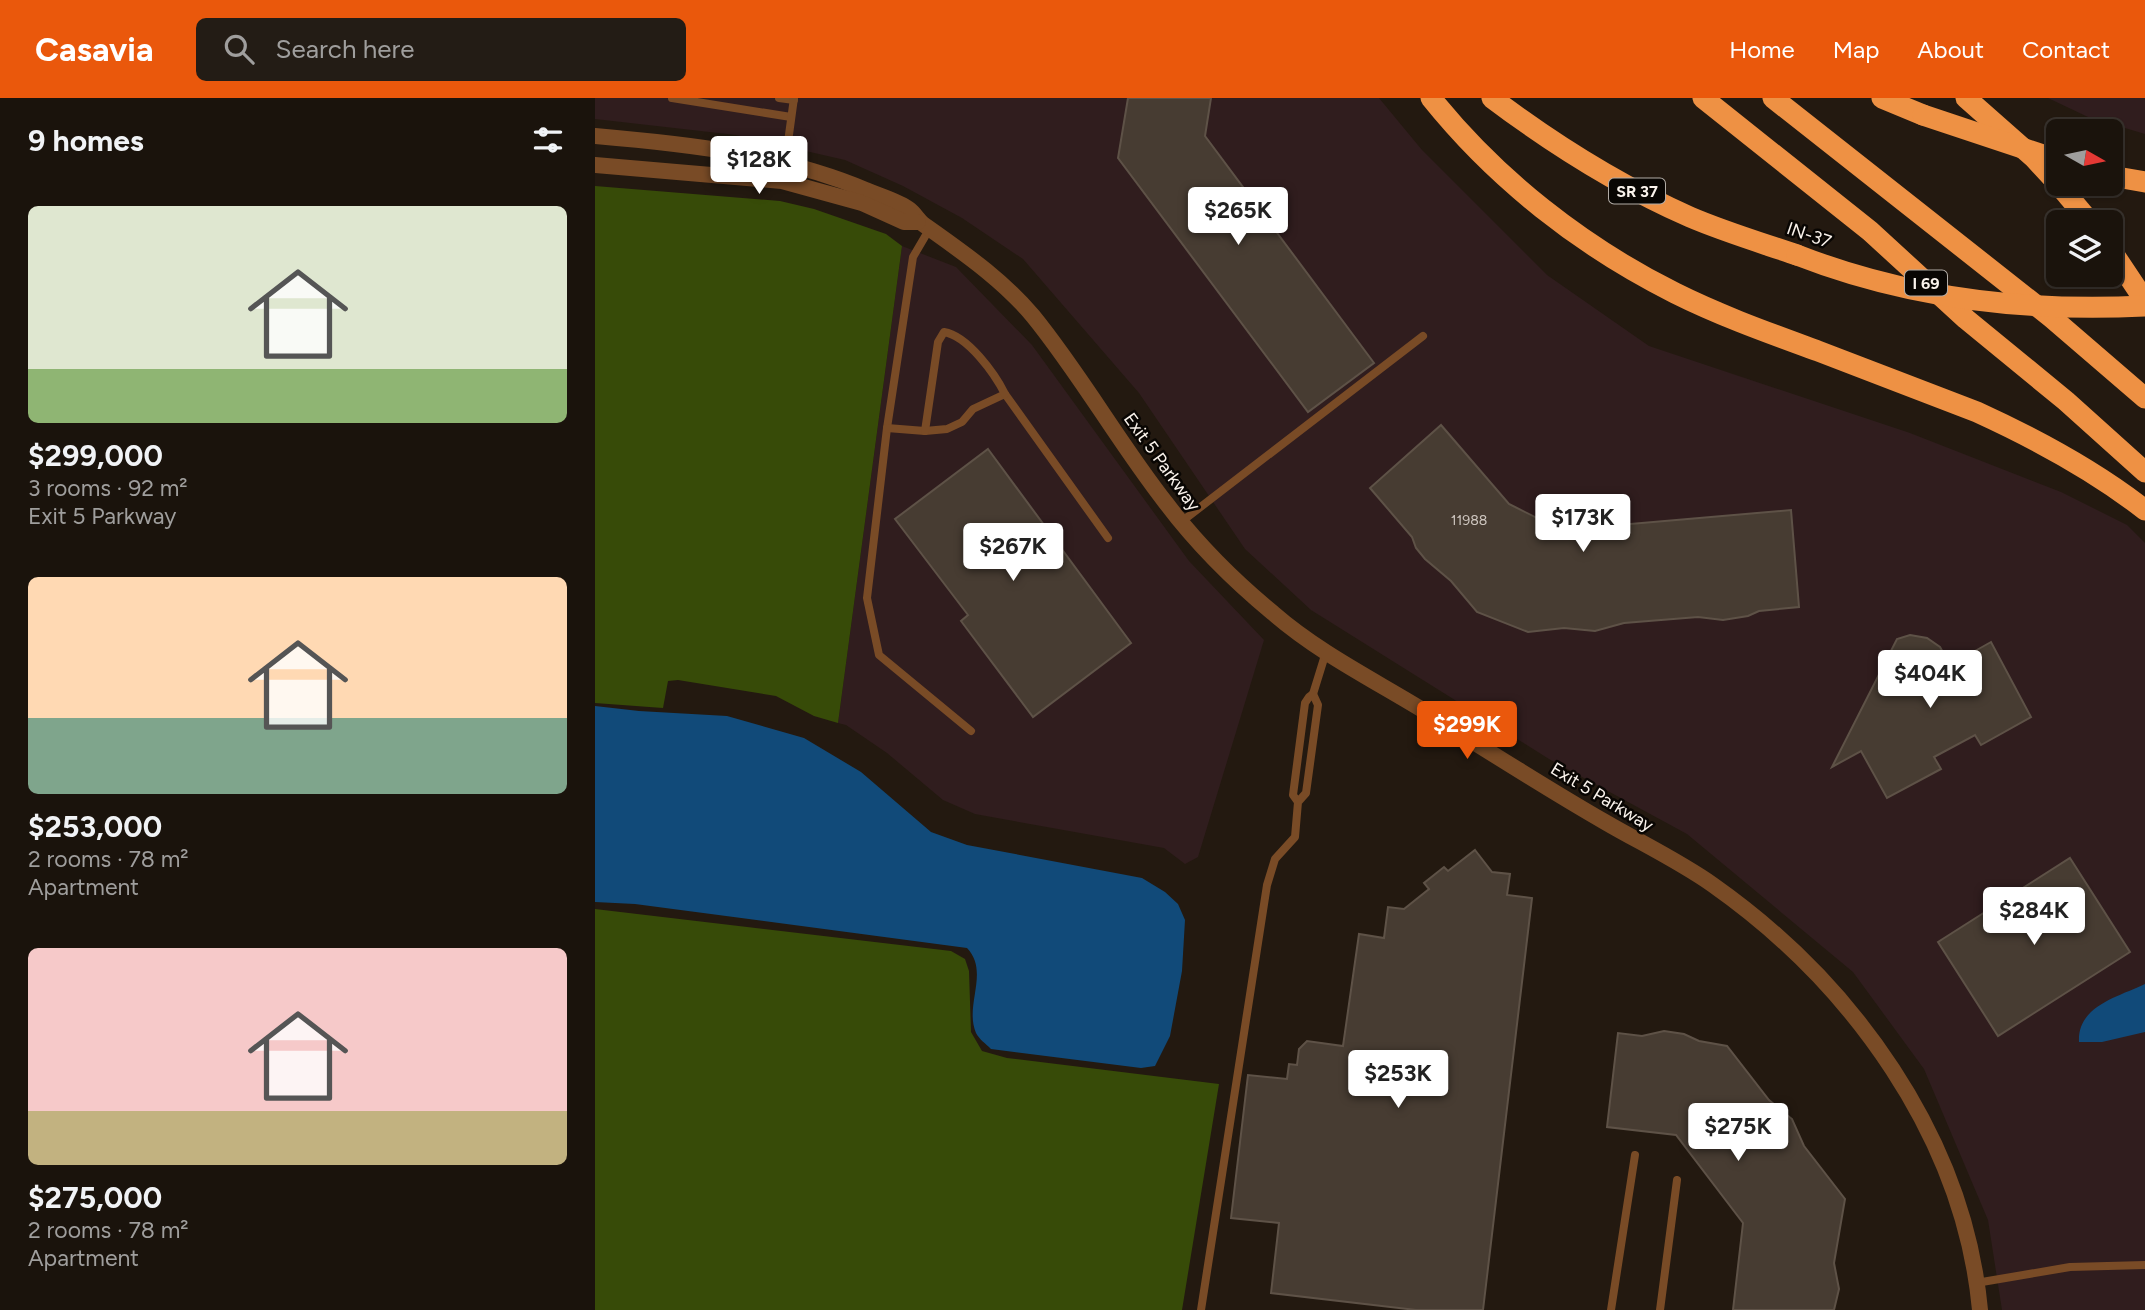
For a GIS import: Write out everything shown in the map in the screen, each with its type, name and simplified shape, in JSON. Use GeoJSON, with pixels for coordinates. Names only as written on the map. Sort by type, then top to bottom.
{"type":"FeatureCollection","features":[{"type":"Feature","properties":{"kind":"highway"},"geometry":{"type":"LineString","coordinates":[[1431,98],[1511,184],[1610,255],[1672,292],[1723,315],[1977,412],[2095,475],[2145,510]]}},
{"type":"Feature","properties":{"kind":"highway","name":"IN-37"},"geometry":{"type":"LineString","coordinates":[[1492,98],[1525,123],[1619,182],[1692,218],[1879,282],[1959,298],[2015,305],[2145,304]]}},
{"type":"Feature","properties":{"kind":"highway","name":"I 69"},"geometry":{"type":"LineString","coordinates":[[1703,98],[1870,231],[1966,319],[2066,401],[2145,472]]}},
{"type":"Feature","properties":{"kind":"highway"},"geometry":{"type":"LineString","coordinates":[[1773,98],[2052,318],[2145,398]]}},
{"type":"Feature","properties":{"kind":"highway"},"geometry":{"type":"LineString","coordinates":[[1882,98],[1923,115],[2046,156]]}},
{"type":"Feature","properties":{"kind":"highway"},"geometry":{"type":"LineString","coordinates":[[1966,98],[2046,171]]}},
{"type":"Feature","properties":{"kind":"highway"},"geometry":{"type":"LineString","coordinates":[[2123,178],[2145,182]]}},
{"type":"Feature","properties":{"kind":"highway"},"geometry":{"type":"LineString","coordinates":[[2068,196],[2080,210]]}},
{"type":"Feature","properties":{"kind":"highway"},"geometry":{"type":"LineString","coordinates":[[2123,269],[2145,304]]}},
{"type":"Feature","properties":{"kind":"street","name":"Exit 5 Parkway"},"geometry":{"type":"LineString","coordinates":[[595,136],[785,162],[825,174],[910,210],[924,225],[996,278],[1031,314],[1058,348],[1165,503],[1210,557],[1276,617],[1326,652],[1590,813],[1711,883],[1806,961],[1870,1037],[1905,1088],[1938,1147],[1963,1221],[1980,1310]]}},
{"type":"Feature","properties":{"kind":"street","name":"Exit 5 Parkway"},"geometry":{"type":"LineString","coordinates":[[595,165],[782,181],[862,203],[904,222],[924,225]]}},
{"type":"Feature","properties":{"kind":"lane"},"geometry":{"type":"LineString","coordinates":[[672,98],[792,117]]}},
{"type":"Feature","properties":{"kind":"lane"},"geometry":{"type":"LineString","coordinates":[[779,98],[794,99],[782,181]]}},
{"type":"Feature","properties":{"kind":"lane"},"geometry":{"type":"LineString","coordinates":[[924,225],[913,257],[887,428],[867,598],[879,655],[971,732]]}},
{"type":"Feature","properties":{"kind":"lane"},"geometry":{"type":"LineString","coordinates":[[926,431],[938,342],[944,332],[955,334],[994,372],[1005,394],[1108,538]]}},
{"type":"Feature","properties":{"kind":"lane"},"geometry":{"type":"LineString","coordinates":[[1181,522],[1423,337]]}},
{"type":"Feature","properties":{"kind":"lane"},"geometry":{"type":"LineString","coordinates":[[887,428],[926,431],[947,429],[962,422],[973,409],[1005,394]]}},
{"type":"Feature","properties":{"kind":"lane"},"geometry":{"type":"LineString","coordinates":[[1298,802],[1293,795],[1305,704],[1313,694],[1326,652]]}},
{"type":"Feature","properties":{"kind":"lane"},"geometry":{"type":"LineString","coordinates":[[1201,1310],[1267,885],[1275,859],[1294,837],[1298,802],[1306,793],[1318,705],[1313,694]]}},
{"type":"Feature","properties":{"kind":"lane"},"geometry":{"type":"LineString","coordinates":[[1611,1310],[1635,1155]]}},
{"type":"Feature","properties":{"kind":"lane"},"geometry":{"type":"LineString","coordinates":[[1660,1310],[1677,1180]]}},
{"type":"Feature","properties":{"kind":"lane"},"geometry":{"type":"LineString","coordinates":[[1976,1283],[2070,1267],[2145,1265]]}},
{"type":"Feature","properties":{"kind":"shaded area"},"geometry":{"type":"Polygon","coordinates":[[[595,98],[1379,98],[1422,150],[1547,275],[1649,346],[1910,433],[2061,492],[2127,525],[2145,543],[2145,1310],[2002,1310],[1988,1220],[1924,1069],[1853,972],[1687,834],[1549,759],[1311,610],[1245,549],[1139,393],[1023,259],[962,218],[903,186],[845,160],[736,135],[595,119],[595,98]]]}},
{"type":"Feature","properties":{"kind":"shaded area"},"geometry":{"type":"Polygon","coordinates":[[[2048,98],[2145,98],[2145,134],[2123,127],[2123,119],[2088,117],[2048,98]]]}},
{"type":"Feature","properties":{"kind":"shaded area"},"geometry":{"type":"Polygon","coordinates":[[[902,246],[956,267],[1032,345],[1189,561],[1264,640],[1198,857],[1185,864],[1164,848],[975,814],[943,800],[887,753],[846,725],[838,723],[902,246]]]}},
{"type":"Feature","properties":{"kind":"green space"},"geometry":{"type":"Polygon","coordinates":[[[595,186],[780,201],[814,209],[886,234],[902,246],[838,723],[814,716],[776,696],[678,680],[668,681],[663,708],[595,703],[595,186]]]}},
{"type":"Feature","properties":{"kind":"green space"},"geometry":{"type":"Polygon","coordinates":[[[595,909],[951,951],[965,959],[969,971],[971,1032],[982,1051],[1007,1058],[1219,1084],[1182,1310],[595,1310],[595,909]]]}},
{"type":"Feature","properties":{"kind":"water"},"geometry":{"type":"Polygon","coordinates":[[[595,706],[727,716],[804,738],[861,772],[931,832],[967,845],[1142,878],[1165,892],[1178,904],[1185,920],[1182,971],[1170,1036],[1155,1066],[1141,1068],[991,1049],[977,1035],[973,1022],[977,978],[973,957],[967,948],[635,904],[595,902],[595,706]]]}},
{"type":"Feature","properties":{"kind":"water"},"geometry":{"type":"Polygon","coordinates":[[[2145,984],[2145,1032],[2102,1042],[2079,1042],[2080,1030],[2092,1011],[2101,1004],[2145,984]]]}},
{"type":"Feature","properties":{"kind":"building"},"geometry":{"type":"Polygon","coordinates":[[[1128,98],[1211,98],[1205,136],[1374,363],[1308,412],[1118,158],[1128,98]]]}},
{"type":"Feature","properties":{"kind":"building"},"geometry":{"type":"Polygon","coordinates":[[[1441,425],[1509,504],[1561,530],[1791,510],[1799,607],[1759,611],[1748,616],[1723,620],[1698,617],[1624,623],[1595,631],[1564,628],[1528,632],[1477,612],[1451,581],[1425,559],[1416,548],[1412,537],[1370,488],[1441,425]]]}},
{"type":"Feature","properties":{"kind":"building"},"geometry":{"type":"Polygon","coordinates":[[[988,449],[1131,643],[1033,717],[961,621],[968,615],[895,519],[988,449]]]}},
{"type":"Feature","properties":{"kind":"building"},"geometry":{"type":"Polygon","coordinates":[[[1910,635],[1927,638],[1940,647],[1950,665],[1991,642],[2031,717],[1981,745],[1975,735],[1934,757],[1941,769],[1887,798],[1861,751],[1832,767],[1897,639],[1910,635]]]}},
{"type":"Feature","properties":{"kind":"building"},"geometry":{"type":"Polygon","coordinates":[[[1475,850],[1492,872],[1510,874],[1507,895],[1532,898],[1483,1310],[1416,1310],[1271,1293],[1279,1223],[1231,1218],[1248,1075],[1287,1079],[1289,1064],[1297,1065],[1299,1049],[1307,1041],[1343,1046],[1359,934],[1384,938],[1388,907],[1404,909],[1429,889],[1424,883],[1444,867],[1448,871],[1475,850]]]}},
{"type":"Feature","properties":{"kind":"building"},"geometry":{"type":"Polygon","coordinates":[[[2070,858],[2130,952],[1998,1036],[1938,942],[2070,858]]]}},
{"type":"Feature","properties":{"kind":"building"},"geometry":{"type":"Polygon","coordinates":[[[1664,1031],[1727,1046],[1769,1100],[1792,1119],[1804,1146],[1845,1199],[1834,1263],[1839,1289],[1834,1310],[1733,1310],[1743,1223],[1676,1135],[1607,1127],[1618,1033],[1642,1036],[1664,1031]]]}}]}
